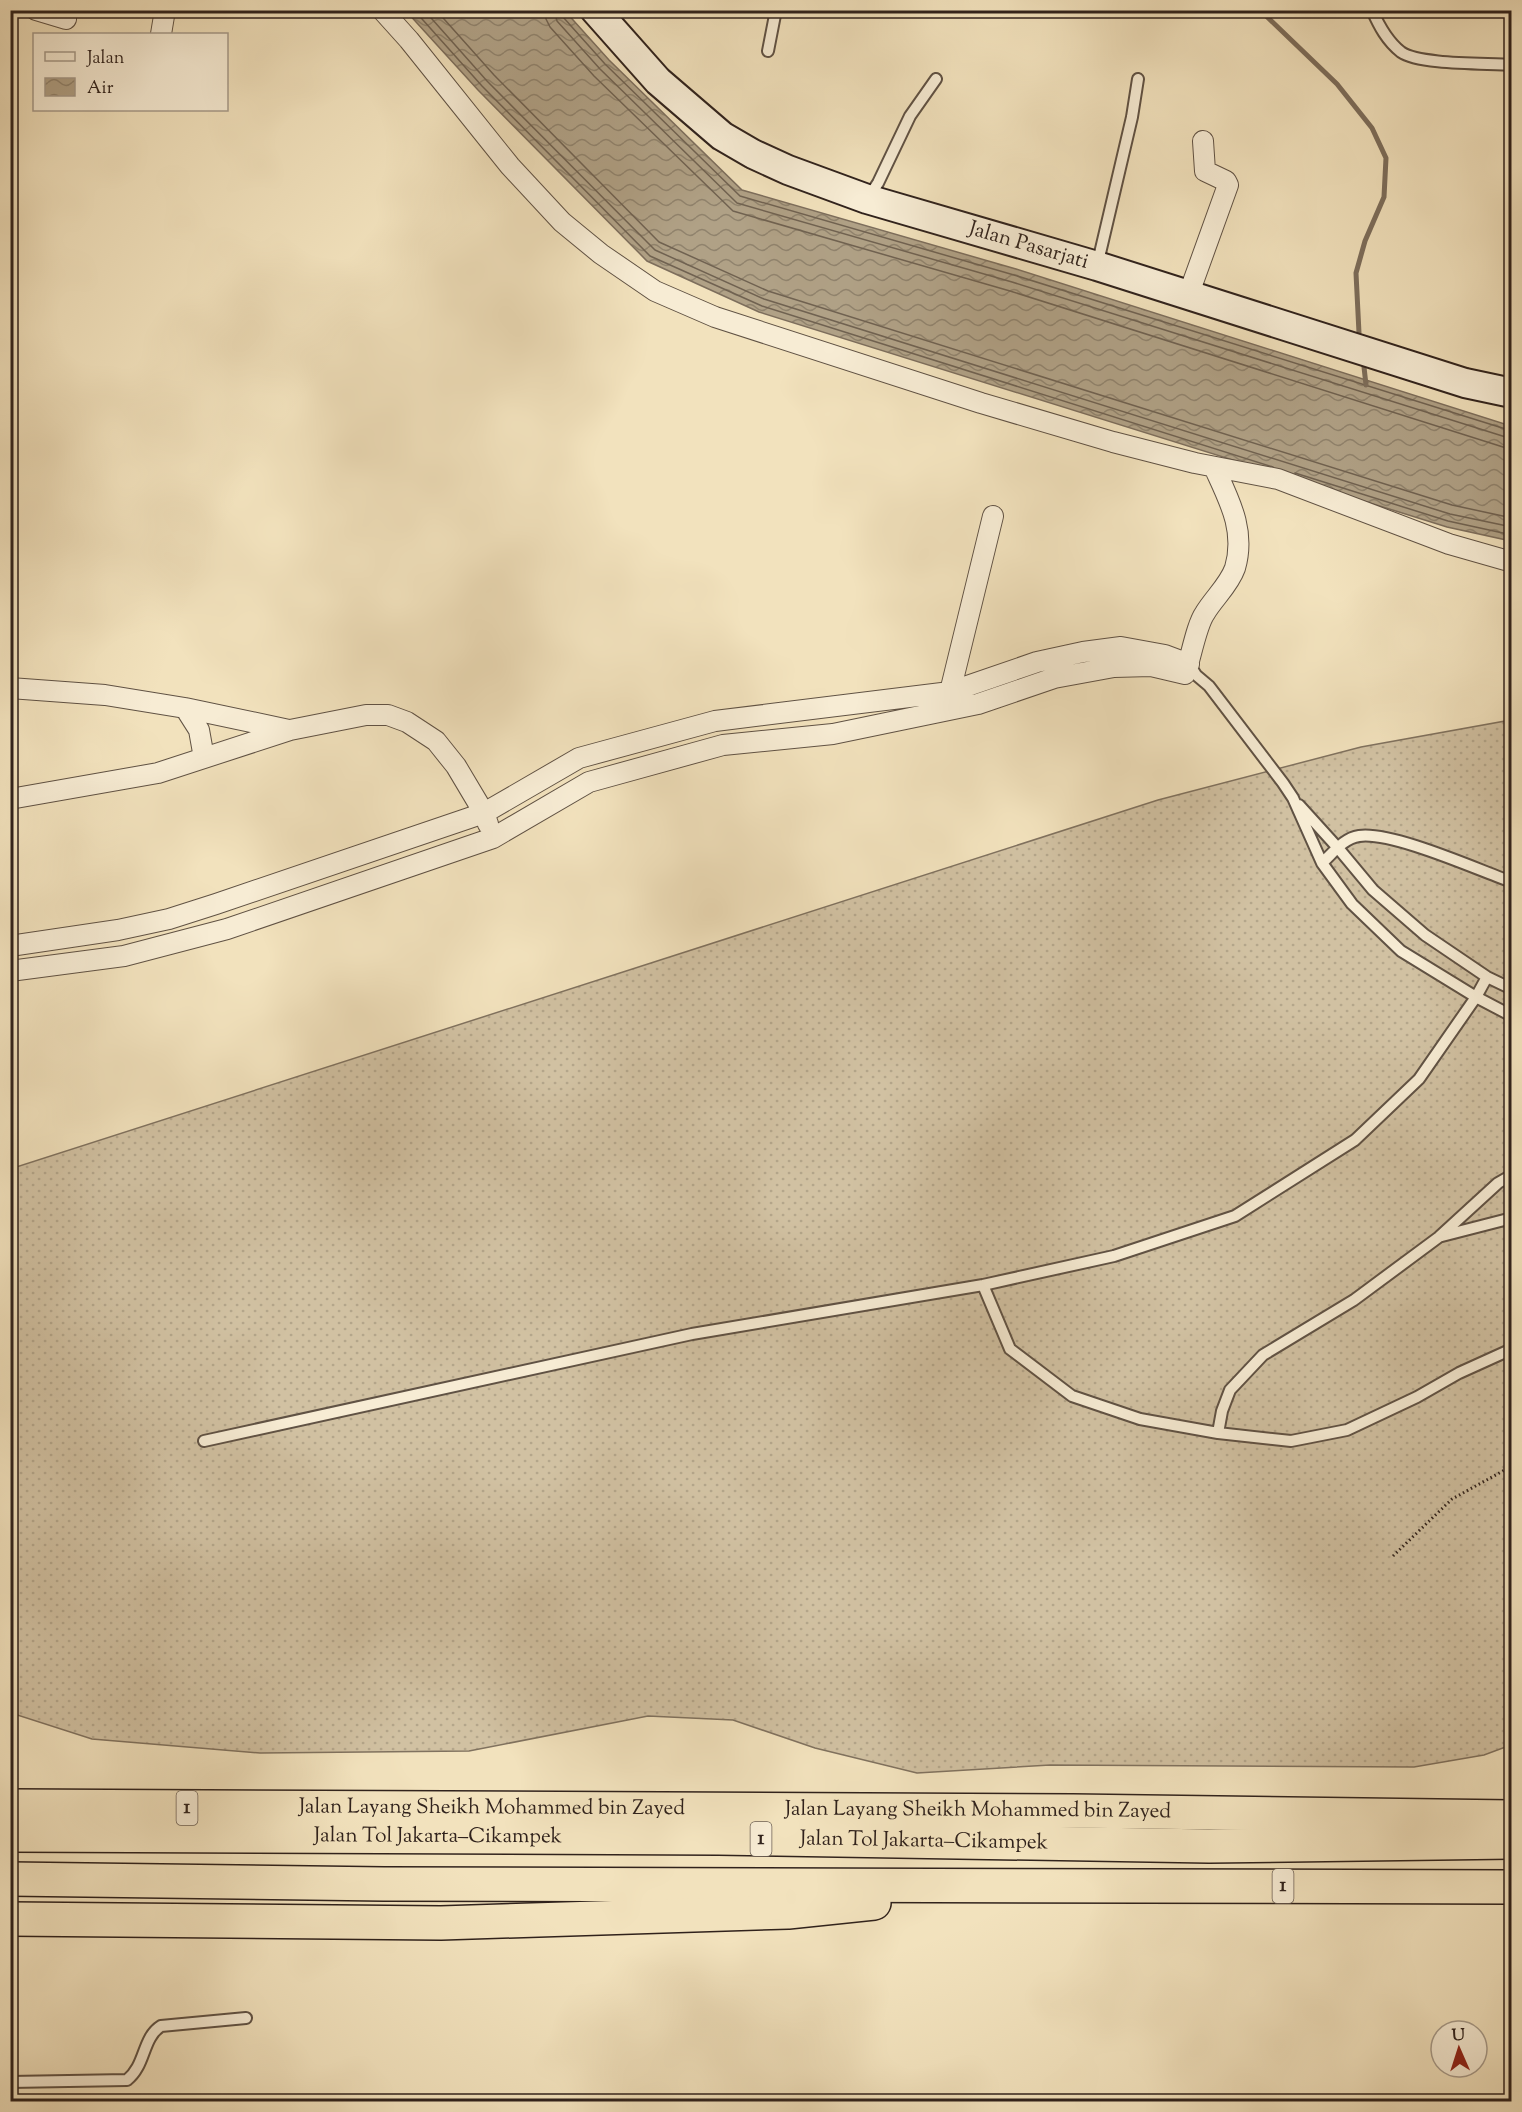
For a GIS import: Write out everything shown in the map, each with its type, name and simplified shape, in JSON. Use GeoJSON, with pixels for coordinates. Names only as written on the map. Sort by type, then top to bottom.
{"type":"FeatureCollection","features":[{"type":"Feature","properties":{"kind":"highway","name":"Jalan Layang Sheikh Mohammed bin Zayed"},"geometry":{"type":"LineString","coordinates":[[10,1806],[1073,1811],[1512,1817]]}},
{"type":"Feature","properties":{"kind":"highway","name":"Jalan Tol Jakarta–Cikampek"},"geometry":{"type":"LineString","coordinates":[[10,1835],[718,1838],[1209,1846],[1512,1842]]}},
{"type":"Feature","properties":{"kind":"highway","name":"Jalan Tol Jakarta–Cikampek"},"geometry":{"type":"LineString","coordinates":[[10,1879],[384,1884],[1512,1887]]}},
{"type":"Feature","properties":{"kind":"highway","name":"1"},"geometry":{"type":"LineString","coordinates":[[10,1918],[441,1923],[788,1912],[1055,1885]]}},
{"type":"Feature","properties":{"kind":"main road","name":"Jalan Pasarjati"},"geometry":{"type":"LineString","coordinates":[[595,10],[658,81],[722,136],[780,166],[867,199],[1097,266],[1465,383],[1512,393]]}},
{"type":"Feature","properties":{"kind":"street"},"geometry":{"type":"LineString","coordinates":[[36,10],[65,21]]}},
{"type":"Feature","properties":{"kind":"street"},"geometry":{"type":"LineString","coordinates":[[161,33],[165,10]]}},
{"type":"Feature","properties":{"kind":"street"},"geometry":{"type":"LineString","coordinates":[[382,10],[409,40],[510,166],[562,222],[601,254],[655,291],[716,317],[981,403],[1113,442],[1214,467],[1278,479],[1449,544],[1512,562]]}},
{"type":"Feature","properties":{"kind":"street"},"geometry":{"type":"LineString","coordinates":[[1188,296],[1228,185],[1226,181],[1205,171],[1203,141]]}},
{"type":"Feature","properties":{"kind":"street"},"geometry":{"type":"LineString","coordinates":[[10,971],[124,956],[227,929],[493,838],[589,782],[723,745],[833,734],[948,701],[1037,662],[1121,647],[1165,655],[1190,671],[1203,615],[1220,595],[1235,569],[1237,520],[1214,467]]}},
{"type":"Feature","properties":{"kind":"street"},"geometry":{"type":"LineString","coordinates":[[948,701],[993,516]]}},
{"type":"Feature","properties":{"kind":"street"},"geometry":{"type":"LineString","coordinates":[[10,687],[105,695],[185,708],[290,730]]}},
{"type":"Feature","properties":{"kind":"street"},"geometry":{"type":"LineString","coordinates":[[10,946],[118,930],[169,919],[484,813],[579,758],[715,722],[906,699],[948,701]]}},
{"type":"Feature","properties":{"kind":"street"},"geometry":{"type":"LineString","coordinates":[[185,708],[199,730],[204,758]]}},
{"type":"Feature","properties":{"kind":"street"},"geometry":{"type":"LineString","coordinates":[[10,799],[158,773],[290,730],[366,715],[388,715],[407,722],[436,741],[456,766],[484,813],[493,838]]}},
{"type":"Feature","properties":{"kind":"lane"},"geometry":{"type":"LineString","coordinates":[[768,51],[776,10]]}},
{"type":"Feature","properties":{"kind":"lane"},"geometry":{"type":"LineString","coordinates":[[1372,10],[1390,42],[1403,53],[1419,59],[1512,64]]}},
{"type":"Feature","properties":{"kind":"lane"},"geometry":{"type":"LineString","coordinates":[[867,199],[878,183],[910,116],[936,79]]}},
{"type":"Feature","properties":{"kind":"lane"},"geometry":{"type":"LineString","coordinates":[[1097,266],[1132,117],[1138,79]]}},
{"type":"Feature","properties":{"kind":"lane"},"geometry":{"type":"LineString","coordinates":[[1190,671],[1209,686],[1293,798],[1373,890],[1425,935],[1487,977],[1512,989]]}},
{"type":"Feature","properties":{"kind":"lane"},"geometry":{"type":"LineString","coordinates":[[1293,798],[1322,863],[1352,904],[1401,951],[1476,998],[1512,1016]]}},
{"type":"Feature","properties":{"kind":"lane"},"geometry":{"type":"LineString","coordinates":[[1322,863],[1348,839],[1360,836],[1388,838],[1512,882]]}},
{"type":"Feature","properties":{"kind":"lane"},"geometry":{"type":"LineString","coordinates":[[204,1441],[692,1334],[983,1285],[1114,1256],[1235,1216],[1355,1140],[1419,1079],[1476,998],[1487,977]]}},
{"type":"Feature","properties":{"kind":"lane"},"geometry":{"type":"LineString","coordinates":[[1218,1433],[1222,1411],[1230,1390],[1263,1355],[1354,1300],[1438,1237],[1498,1184],[1512,1175]]}},
{"type":"Feature","properties":{"kind":"lane"},"geometry":{"type":"LineString","coordinates":[[1438,1237],[1512,1218]]}},
{"type":"Feature","properties":{"kind":"lane"},"geometry":{"type":"LineString","coordinates":[[983,1285],[1010,1349],[1072,1396],[1140,1419],[1218,1433],[1292,1441],[1347,1430],[1418,1397],[1459,1373],[1512,1349]]}},
{"type":"Feature","properties":{"kind":"lane"},"geometry":{"type":"LineString","coordinates":[[10,2082],[127,2080],[136,2073],[153,2031],[160,2026],[246,2018]]}},
{"type":"Feature","properties":{"kind":"path"},"geometry":{"type":"LineString","coordinates":[[1393,1556],[1452,1498],[1512,1466]]}},
{"type":"Feature","properties":{"kind":"shaded area"},"geometry":{"type":"Polygon","coordinates":[[[1511,720],[1511,1745],[1484,1755],[1414,1767],[1050,1765],[917,1773],[815,1748],[733,1720],[648,1716],[469,1751],[260,1753],[92,1739],[11,1713],[10,1169],[1158,800],[1361,747],[1511,720]]]}},
{"type":"Feature","properties":{"kind":"water"},"geometry":{"type":"Polygon","coordinates":[[[406,11],[565,11],[609,60],[742,190],[1016,269],[1511,426],[1511,541],[1447,527],[759,312],[647,261],[478,90],[406,11]]]}},
{"type":"Feature","properties":{"kind":"waterway"},"geometry":{"type":"LineString","coordinates":[[1260,10],[1337,84],[1372,128],[1386,158],[1384,197],[1365,241],[1356,273],[1359,333]]}},
{"type":"Feature","properties":{"kind":"waterway"},"geometry":{"type":"LineString","coordinates":[[1364,367],[1366,385]]}}]}
